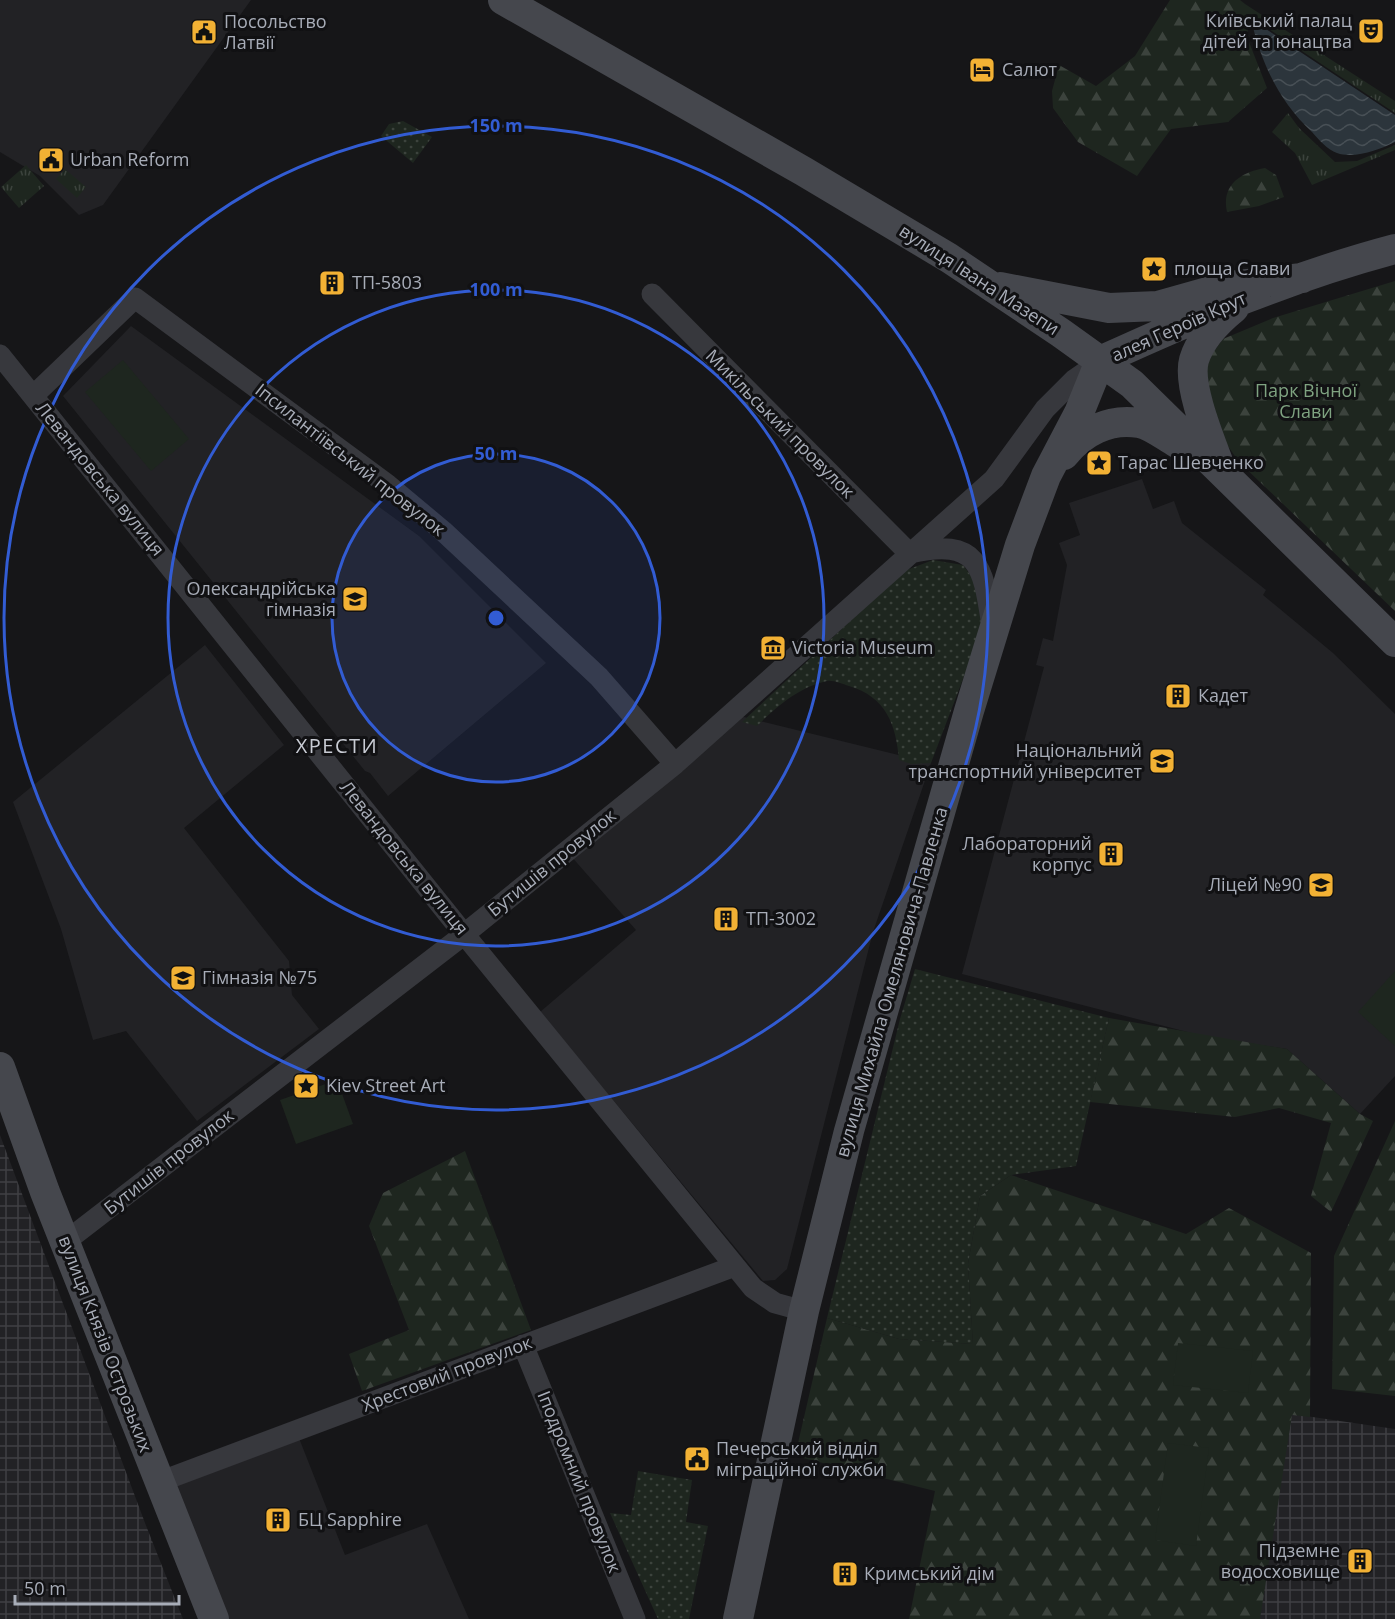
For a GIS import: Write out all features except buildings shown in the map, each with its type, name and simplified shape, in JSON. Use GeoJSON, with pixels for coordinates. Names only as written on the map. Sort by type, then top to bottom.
{"type":"FeatureCollection","features":[{"type":"Feature","properties":{"kind":"main road","name":"вулиця Івана Мазепи"},"geometry":{"type":"LineString","coordinates":[[503,0],[538,8],[977,278],[1062,333],[1131,384],[1395,642]]}},
{"type":"Feature","properties":{"kind":"main road","name":"алея Героїв Крут"},"geometry":{"type":"LineString","coordinates":[[1100,361],[1247,296],[1395,249]]}},
{"type":"Feature","properties":{"kind":"main road"},"geometry":{"type":"LineString","coordinates":[[977,278],[1010,290],[1109,308],[1158,306],[1229,286],[1302,278]]}},
{"type":"Feature","properties":{"kind":"main road"},"geometry":{"type":"LineString","coordinates":[[1224,475],[1202,423],[1194,361],[1207,336],[1247,296]]}},
{"type":"Feature","properties":{"kind":"main road","name":"вулиця Михайла Омеляновича-Павленка"},"geometry":{"type":"LineString","coordinates":[[738,1619],[804,1311],[882,1014],[1020,544],[1046,476],[1080,414],[1100,361]]}},
{"type":"Feature","properties":{"kind":"main road"},"geometry":{"type":"LineString","coordinates":[[1046,476],[1073,443],[1099,426],[1120,423],[1141,423],[1176,442],[1224,475]]}},
{"type":"Feature","properties":{"kind":"main road","name":"вулиця Князів Острозьких"},"geometry":{"type":"LineString","coordinates":[[0,1067],[45,1192],[214,1619]]}},
{"type":"Feature","properties":{"kind":"street","name":"Микільський провулок"},"geometry":{"type":"LineString","coordinates":[[652,294],[909,554]]}},
{"type":"Feature","properties":{"kind":"street","name":"Іпсилантіївський провулок"},"geometry":{"type":"LineString","coordinates":[[33,396],[135,298],[388,485],[443,531],[599,677],[675,764]]}},
{"type":"Feature","properties":{"kind":"street","name":"Левандовська вулиця"},"geometry":{"type":"LineString","coordinates":[[0,354],[464,934],[753,1288],[775,1303],[804,1311]]}},
{"type":"Feature","properties":{"kind":"street","name":"Бутишів провулок"},"geometry":{"type":"LineString","coordinates":[[65,1240],[82,1230],[464,934],[675,764],[994,478],[1045,409],[1074,380],[1100,361]]}},
{"type":"Feature","properties":{"kind":"street"},"geometry":{"type":"LineString","coordinates":[[909,554],[950,548],[973,560],[984,579],[993,634]]}},
{"type":"Feature","properties":{"kind":"street","name":"Хрестовий провулок"},"geometry":{"type":"LineString","coordinates":[[159,1482],[735,1266]]}},
{"type":"Feature","properties":{"kind":"street","name":"Іподромний провулок"},"geometry":{"type":"LineString","coordinates":[[523,1345],[635,1619]]}},
{"type":"Feature","properties":{"kind":"shaded area"},"geometry":{"type":"Polygon","coordinates":[[[0,0],[251,0],[103,205],[79,215],[40,176],[0,152],[0,0]]]}},
{"type":"Feature","properties":{"kind":"shaded area","name":"Олександрійська гімназія"},"geometry":{"type":"Polygon","coordinates":[[[131,326],[419,536],[546,663],[388,796],[370,773],[365,771],[63,396],[131,326]]]}},
{"type":"Feature","properties":{"kind":"shaded area","name":"Національний транспортний університет"},"geometry":{"type":"Polygon","coordinates":[[[1142,479],[1153,509],[1174,501],[1182,523],[1266,590],[1263,595],[1333,653],[1395,714],[1395,1076],[1360,1114],[1287,1049],[1203,1036],[962,974],[1044,667],[1036,665],[1043,638],[1053,641],[1067,565],[1059,543],[1080,535],[1069,503],[1142,479]]]}},
{"type":"Feature","properties":{"kind":"shaded area"},"geometry":{"type":"Polygon","coordinates":[[[205,645],[284,745],[184,828],[289,961],[292,995],[319,1029],[197,1121],[126,1031],[93,1040],[61,929],[13,802],[205,645]]]}},
{"type":"Feature","properties":{"kind":"shaded area"},"geometry":{"type":"Polygon","coordinates":[[[740,716],[931,763],[873,932],[787,1269],[775,1280],[763,1281],[540,1012],[636,930],[570,855],[740,716]]]}},
{"type":"Feature","properties":{"kind":"shaded area"},"geometry":{"type":"Polygon","coordinates":[[[0,1135],[145,1523],[183,1619],[0,1619],[0,1135]]]}},
{"type":"Feature","properties":{"kind":"shaded area"},"geometry":{"type":"Polygon","coordinates":[[[1292,1414],[1395,1429],[1395,1619],[1257,1619],[1292,1414]]]}},
{"type":"Feature","properties":{"kind":"shaded area"},"geometry":{"type":"Polygon","coordinates":[[[297,1433],[345,1555],[427,1524],[469,1619],[225,1619],[173,1482],[297,1433]]]}},
{"type":"Feature","properties":{"kind":"green space"},"geometry":{"type":"Polygon","coordinates":[[[1170,0],[1240,0],[1245,4],[1249,42],[1267,88],[1228,122],[1171,129],[1137,176],[1078,142],[1053,108],[1052,91],[1059,65],[1096,86],[1135,56],[1170,0]]]}},
{"type":"Feature","properties":{"kind":"green space"},"geometry":{"type":"Polygon","coordinates":[[[1245,4],[1395,101],[1395,113],[1245,13],[1245,4]]]}},
{"type":"Feature","properties":{"kind":"green space"},"geometry":{"type":"Polygon","coordinates":[[[1288,113],[1299,128],[1335,162],[1357,161],[1395,145],[1395,150],[1312,185],[1295,153],[1272,132],[1288,113]]]}},
{"type":"Feature","properties":{"kind":"green space"},"geometry":{"type":"Polygon","coordinates":[[[403,121],[432,137],[413,163],[381,136],[389,124],[403,121]]]}},
{"type":"Feature","properties":{"kind":"green space"},"geometry":{"type":"Polygon","coordinates":[[[26,165],[44,186],[19,208],[1,187],[26,165]]]}},
{"type":"Feature","properties":{"kind":"green space"},"geometry":{"type":"Polygon","coordinates":[[[1265,168],[1276,175],[1284,197],[1259,206],[1227,212],[1227,194],[1235,181],[1248,173],[1265,168]]]}},
{"type":"Feature","properties":{"kind":"green space"},"geometry":{"type":"Polygon","coordinates":[[[65,169],[86,187],[77,198],[56,179],[65,169]]]}},
{"type":"Feature","properties":{"kind":"green space","name":"Парк Вічної Слави"},"geometry":{"type":"Polygon","coordinates":[[[1395,281],[1395,611],[1239,462],[1212,423],[1203,379],[1211,355],[1223,339],[1273,318],[1395,281]]]}},
{"type":"Feature","properties":{"kind":"green space"},"geometry":{"type":"Polygon","coordinates":[[[123,360],[189,439],[151,471],[85,392],[123,360]]]}},
{"type":"Feature","properties":{"kind":"green space"},"geometry":{"type":"Polygon","coordinates":[[[933,560],[963,565],[985,595],[979,637],[931,763],[911,764],[899,760],[892,724],[880,705],[862,691],[835,682],[827,681],[798,693],[780,705],[757,726],[742,722],[904,571],[933,560]]]}},
{"type":"Feature","properties":{"kind":"green space"},"geometry":{"type":"Polygon","coordinates":[[[915,969],[1109,1018],[1076,1166],[1011,1175],[980,1196],[968,1264],[973,1344],[899,1339],[827,1318],[900,1019],[915,969]]]}},
{"type":"Feature","properties":{"kind":"green space"},"geometry":{"type":"Polygon","coordinates":[[[1395,971],[1395,1046],[1358,1012],[1395,971]]]}},
{"type":"Feature","properties":{"kind":"green space"},"geometry":{"type":"Polygon","coordinates":[[[1109,1018],[1287,1049],[1360,1114],[1373,1121],[1331,1212],[1311,1196],[1331,1123],[1279,1108],[1235,1117],[1090,1102],[1109,1018]]]}},
{"type":"Feature","properties":{"kind":"green space"},"geometry":{"type":"Polygon","coordinates":[[[337,1080],[353,1124],[296,1144],[280,1100],[337,1080]]]}},
{"type":"Feature","properties":{"kind":"green space"},"geometry":{"type":"Polygon","coordinates":[[[1395,1121],[1395,1396],[1332,1389],[1334,1256],[1395,1121]]]}},
{"type":"Feature","properties":{"kind":"green space"},"geometry":{"type":"Polygon","coordinates":[[[465,1151],[531,1330],[362,1391],[349,1354],[409,1330],[369,1226],[383,1193],[465,1151]]]}},
{"type":"Feature","properties":{"kind":"green space"},"geometry":{"type":"Polygon","coordinates":[[[1011,1175],[1186,1234],[1229,1208],[1311,1253],[1310,1417],[1292,1415],[1260,1619],[909,1619],[935,1491],[795,1456],[827,1318],[899,1339],[973,1344],[968,1264],[980,1196],[1011,1175]]]}},
{"type":"Feature","properties":{"kind":"green space"},"geometry":{"type":"Polygon","coordinates":[[[1178,1343],[1253,1351],[1248,1393],[1173,1385],[1178,1343]]]}},
{"type":"Feature","properties":{"kind":"green space"},"geometry":{"type":"Polygon","coordinates":[[[1168,1443],[1209,1448],[1196,1546],[1155,1540],[1168,1443]]]}},
{"type":"Feature","properties":{"kind":"green space"},"geometry":{"type":"Polygon","coordinates":[[[638,1471],[692,1480],[686,1522],[708,1526],[689,1619],[658,1619],[610,1513],[631,1515],[638,1471]]]}},
{"type":"Feature","properties":{"kind":"water"},"geometry":{"type":"Polygon","coordinates":[[[1251,19],[1395,115],[1395,142],[1374,151],[1351,155],[1334,152],[1327,147],[1300,120],[1281,94],[1260,51],[1251,19]]]}},
{"type":"Feature","properties":{"kind":"place","name":"Київський палац дітей та юнацтва"},"geometry":{"type":"Point","coordinates":[1371,31]}},
{"type":"Feature","properties":{"kind":"place","name":"Посольство Латвії"},"geometry":{"type":"Point","coordinates":[204,32]}},
{"type":"Feature","properties":{"kind":"place","name":"Салют"},"geometry":{"type":"Point","coordinates":[982,70]}},
{"type":"Feature","properties":{"kind":"place","name":"Urban Reform"},"geometry":{"type":"Point","coordinates":[51,160]}},
{"type":"Feature","properties":{"kind":"place","name":"площа Слави"},"geometry":{"type":"Point","coordinates":[1154,269]}},
{"type":"Feature","properties":{"kind":"place","name":"ТП-5803"},"geometry":{"type":"Point","coordinates":[332,283]}},
{"type":"Feature","properties":{"kind":"place","name":"Тарас Шевченко"},"geometry":{"type":"Point","coordinates":[1099,463]}},
{"type":"Feature","properties":{"kind":"place","name":"Олександрійська гімназія"},"geometry":{"type":"Point","coordinates":[355,599]}},
{"type":"Feature","properties":{"kind":"place","name":"Victoria Museum"},"geometry":{"type":"Point","coordinates":[773,648]}},
{"type":"Feature","properties":{"kind":"place","name":"Кадет"},"geometry":{"type":"Point","coordinates":[1178,696]}},
{"type":"Feature","properties":{"kind":"place","name":"Національний транспортний університет"},"geometry":{"type":"Point","coordinates":[1162,761]}},
{"type":"Feature","properties":{"kind":"place","name":"Лабораторний корпус"},"geometry":{"type":"Point","coordinates":[1111,854]}},
{"type":"Feature","properties":{"kind":"place","name":"Ліцей №90"},"geometry":{"type":"Point","coordinates":[1321,885]}},
{"type":"Feature","properties":{"kind":"place","name":"ТП-3002"},"geometry":{"type":"Point","coordinates":[726,919]}},
{"type":"Feature","properties":{"kind":"place","name":"Гімназія №75"},"geometry":{"type":"Point","coordinates":[183,978]}},
{"type":"Feature","properties":{"kind":"place","name":"Kiev Street Art"},"geometry":{"type":"Point","coordinates":[306,1086]}},
{"type":"Feature","properties":{"kind":"place","name":"Печерський відділ міграційної служби"},"geometry":{"type":"Point","coordinates":[697,1459]}},
{"type":"Feature","properties":{"kind":"place","name":"БЦ Sapphire"},"geometry":{"type":"Point","coordinates":[278,1520]}},
{"type":"Feature","properties":{"kind":"place","name":"Підземне водосховище"},"geometry":{"type":"Point","coordinates":[1360,1561]}},
{"type":"Feature","properties":{"kind":"place","name":"Кримський дім"},"geometry":{"type":"Point","coordinates":[845,1574]}},
{"type":"Feature","properties":{"kind":"district","name":"ХРЕСТИ"},"geometry":{"type":"Point","coordinates":[337,746]}}]}
